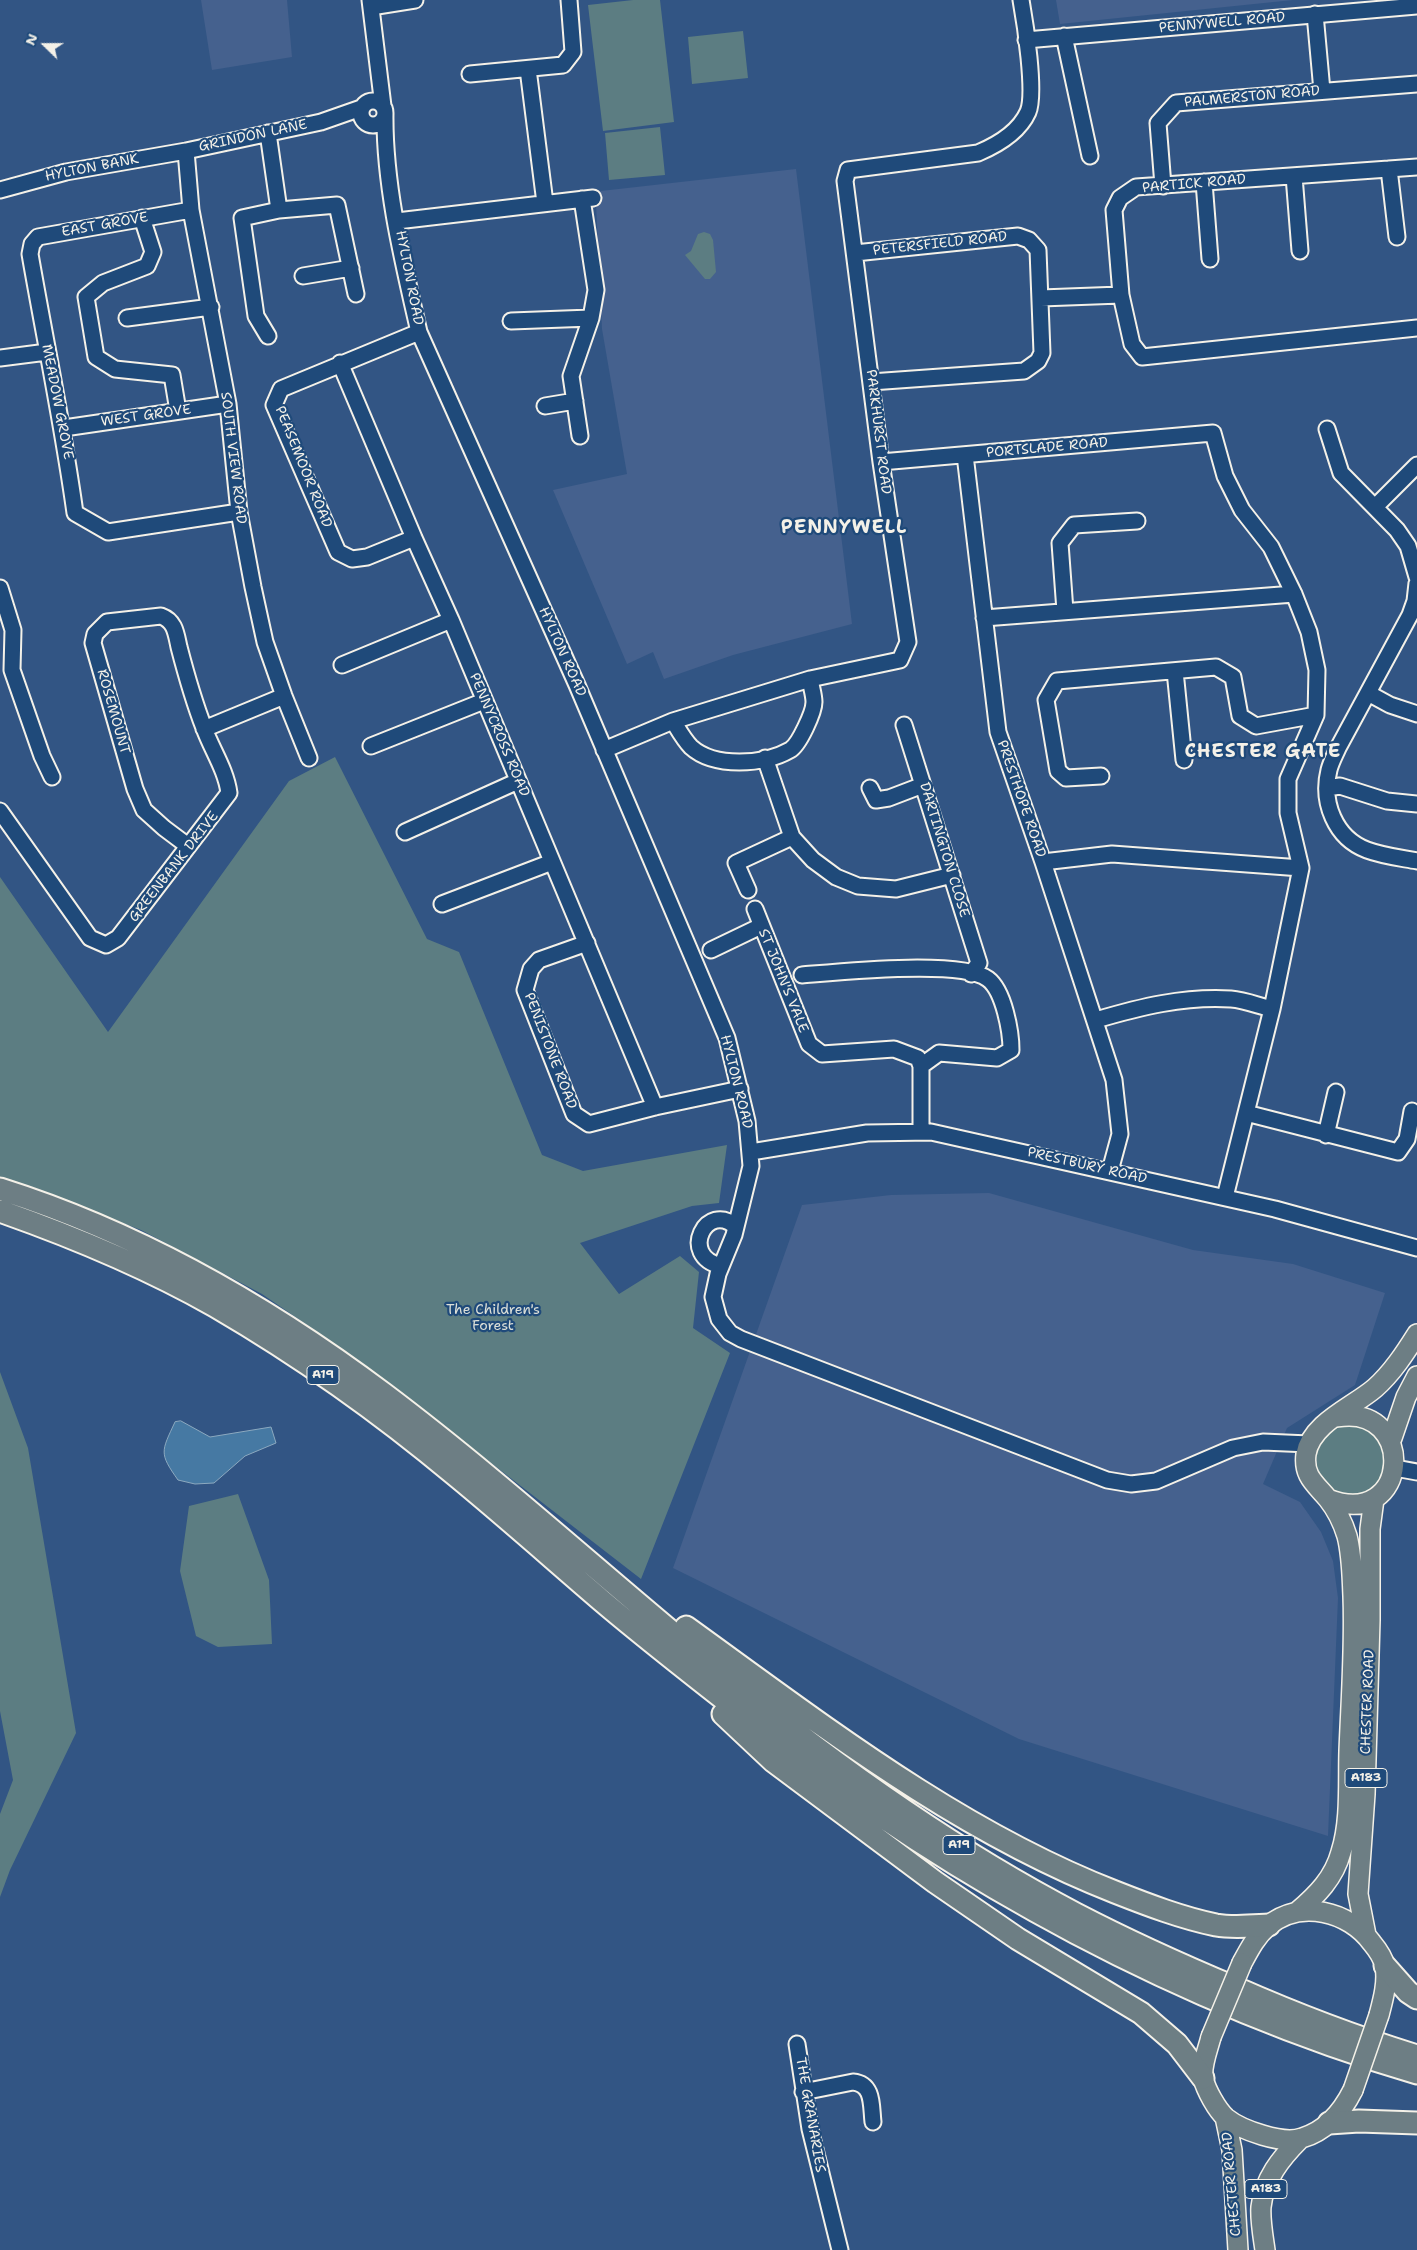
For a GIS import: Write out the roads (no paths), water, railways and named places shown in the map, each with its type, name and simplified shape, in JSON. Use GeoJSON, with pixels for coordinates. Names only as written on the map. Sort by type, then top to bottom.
{"type":"FeatureCollection","features":[{"type":"Feature","properties":{"kind":"highway","name":"A19"},"geometry":{"type":"LineString","coordinates":[[0,1189],[70,1214],[124,1237],[217,1284],[273,1318],[380,1391],[467,1459],[782,1722],[852,1774],[994,1867],[1072,1912],[1172,1961],[1292,2012],[1417,2056]]}},
{"type":"Feature","properties":{"kind":"highway","name":"A19"},"geometry":{"type":"LineString","coordinates":[[0,1211],[70,1236],[119,1257],[176,1285],[262,1334],[371,1409],[409,1438],[453,1473],[606,1604],[768,1734],[850,1794],[939,1853],[1013,1898],[1155,1972],[1285,2028],[1417,2073]]}},
{"type":"Feature","properties":{"kind":"highway"},"geometry":{"type":"LineString","coordinates":[[560,1537],[800,1709],[940,1805],[1070,1875],[1154,1907],[1216,1925],[1269,1925]]}},
{"type":"Feature","properties":{"kind":"highway"},"geometry":{"type":"LineString","coordinates":[[606,1604],[773,1761],[935,1882],[1018,1939],[1141,2013],[1177,2044],[1203,2078]]}},
{"type":"Feature","properties":{"kind":"highway"},"geometry":{"type":"LineString","coordinates":[[1385,1966],[1408,1992],[1417,1998]]}},
{"type":"Feature","properties":{"kind":"highway"},"geometry":{"type":"LineString","coordinates":[[1329,2123],[1359,2121],[1417,2123]]}},
{"type":"Feature","properties":{"kind":"main road"},"geometry":{"type":"LineString","coordinates":[[1309,1444],[1314,1434],[1326,1422],[1337,1417],[1376,1387],[1405,1354],[1417,1334]]}},
{"type":"Feature","properties":{"kind":"main road"},"geometry":{"type":"LineString","coordinates":[[1392,1438],[1406,1397],[1417,1376]]}},
{"type":"Feature","properties":{"kind":"main road"},"geometry":{"type":"LineString","coordinates":[[1328,1499],[1343,1505],[1357,1505],[1374,1499],[1384,1492],[1391,1482],[1397,1454],[1392,1438],[1374,1420],[1352,1414],[1337,1417]]}},
{"type":"Feature","properties":{"kind":"main road","name":"CHESTER ROAD"},"geometry":{"type":"LineString","coordinates":[[1297,1912],[1327,1882],[1335,1868],[1345,1833],[1354,1622],[1352,1576],[1346,1535],[1340,1519],[1328,1499],[1314,1485],[1306,1467],[1306,1455],[1309,1444]]}},
{"type":"Feature","properties":{"kind":"main road","name":"CHESTER ROAD"},"geometry":{"type":"LineString","coordinates":[[1366,1934],[1358,1894],[1366,1794],[1370,1529],[1374,1499]]}},
{"type":"Feature","properties":{"kind":"main road"},"geometry":{"type":"LineString","coordinates":[[1316,1911],[1338,1915],[1366,1934],[1378,1950],[1385,1966],[1385,1991],[1379,2015],[1353,2090],[1343,2108],[1329,2123],[1316,2132],[1300,2139],[1278,2139],[1247,2130],[1225,2117],[1203,2078],[1211,2037],[1242,1963],[1250,1947],[1269,1925],[1297,1912],[1316,1911]]}},
{"type":"Feature","properties":{"kind":"main road","name":"CHESTER ROAD"},"geometry":{"type":"LineString","coordinates":[[1225,2117],[1232,2150],[1238,2250]]}},
{"type":"Feature","properties":{"kind":"main road","name":"CHESTER ROAD"},"geometry":{"type":"LineString","coordinates":[[1265,2250],[1261,2207],[1267,2182],[1282,2158],[1300,2139]]}},
{"type":"Feature","properties":{"kind":"street"},"geometry":{"type":"LineString","coordinates":[[370,4],[414,0]]}},
{"type":"Feature","properties":{"kind":"street"},"geometry":{"type":"LineString","coordinates":[[470,74],[563,65],[573,52],[569,0]]}},
{"type":"Feature","properties":{"kind":"street"},"geometry":{"type":"LineString","coordinates":[[1021,0],[1026,40]]}},
{"type":"Feature","properties":{"kind":"street","name":"HYLTON ROAD"},"geometry":{"type":"LineString","coordinates":[[370,4],[384,110],[385,149],[419,332],[577,685],[727,1038],[740,1089],[751,1152],[751,1166],[736,1227],[721,1266],[713,1297],[719,1319],[730,1333],[740,1339],[1107,1480],[1131,1484],[1156,1481],[1233,1448],[1263,1442],[1309,1444]]}},
{"type":"Feature","properties":{"kind":"street","name":"PENNYWELL ROAD"},"geometry":{"type":"LineString","coordinates":[[1026,40],[1315,14],[1368,5],[1417,6]]}},
{"type":"Feature","properties":{"kind":"street"},"geometry":{"type":"LineString","coordinates":[[1315,14],[1322,91]]}},
{"type":"Feature","properties":{"kind":"street"},"geometry":{"type":"LineString","coordinates":[[1064,36],[1090,156]]}},
{"type":"Feature","properties":{"kind":"street","name":"PARKHURST ROAD"},"geometry":{"type":"LineString","coordinates":[[810,679],[900,660],[908,642],[881,462],[845,180],[848,170],[978,153],[995,146],[1014,130],[1028,112],[1031,98],[1026,40]]}},
{"type":"Feature","properties":{"kind":"street","name":"HYLTON ROAD"},"geometry":{"type":"LineString","coordinates":[[363,106],[377,64]]}},
{"type":"Feature","properties":{"kind":"street"},"geometry":{"type":"LineString","coordinates":[[528,68],[545,203]]}},
{"type":"Feature","properties":{"kind":"street","name":"PALMERSTON ROAD"},"geometry":{"type":"LineString","coordinates":[[1163,186],[1158,123],[1176,103],[1417,84]]}},
{"type":"Feature","properties":{"kind":"street"},"geometry":{"type":"LineString","coordinates":[[376,101],[384,110],[383,121],[379,124],[368,124],[361,119],[363,106],[376,101]]}},
{"type":"Feature","properties":{"kind":"street","name":"GRINDON LANE"},"geometry":{"type":"LineString","coordinates":[[186,151],[321,122],[363,106]]}},
{"type":"Feature","properties":{"kind":"street","name":"GRINDON LANE"},"geometry":{"type":"LineString","coordinates":[[321,122],[368,124]]}},
{"type":"Feature","properties":{"kind":"street","name":"HYLTON ROAD"},"geometry":{"type":"LineString","coordinates":[[368,124],[385,149]]}},
{"type":"Feature","properties":{"kind":"street"},"geometry":{"type":"LineString","coordinates":[[268,133],[279,210]]}},
{"type":"Feature","properties":{"kind":"street","name":"HYLTON BANK"},"geometry":{"type":"LineString","coordinates":[[0,190],[66,172],[186,151]]}},
{"type":"Feature","properties":{"kind":"street","name":"SOUTH VIEW ROAD"},"geometry":{"type":"LineString","coordinates":[[186,151],[191,210],[228,404],[239,512],[265,642],[309,758]]}},
{"type":"Feature","properties":{"kind":"street","name":"PARTICK ROAD"},"geometry":{"type":"LineString","coordinates":[[1417,167],[1136,188],[1120,198],[1114,210],[1122,295],[1132,344],[1142,356],[1417,328]]}},
{"type":"Feature","properties":{"kind":"street"},"geometry":{"type":"LineString","coordinates":[[1389,169],[1397,237]]}},
{"type":"Feature","properties":{"kind":"street"},"geometry":{"type":"LineString","coordinates":[[1294,176],[1300,251]]}},
{"type":"Feature","properties":{"kind":"street"},"geometry":{"type":"LineString","coordinates":[[1204,182],[1210,259]]}},
{"type":"Feature","properties":{"kind":"street"},"geometry":{"type":"LineString","coordinates":[[397,221],[587,199],[596,290],[591,318],[571,376],[580,436]]}},
{"type":"Feature","properties":{"kind":"street"},"geometry":{"type":"LineString","coordinates":[[268,336],[256,316],[242,218],[279,210],[337,205],[356,294]]}},
{"type":"Feature","properties":{"kind":"street","name":"EAST GROVE"},"geometry":{"type":"LineString","coordinates":[[30,254],[32,244],[38,237],[191,210]]}},
{"type":"Feature","properties":{"kind":"street"},"geometry":{"type":"LineString","coordinates":[[142,218],[153,252],[147,266],[102,282],[86,297],[96,357],[115,368],[172,374],[178,412]]}},
{"type":"Feature","properties":{"kind":"street","name":"PETERSFIELD ROAD"},"geometry":{"type":"LineString","coordinates":[[855,252],[1018,236],[1029,240],[1038,250],[1042,353],[1038,361],[1024,371],[871,382]]}},
{"type":"Feature","properties":{"kind":"street","name":"MEADOW GROVE"},"geometry":{"type":"LineString","coordinates":[[30,254],[47,352],[64,428],[75,513],[108,532],[239,512]]}},
{"type":"Feature","properties":{"kind":"street"},"geometry":{"type":"LineString","coordinates":[[303,276],[351,268]]}},
{"type":"Feature","properties":{"kind":"street"},"geometry":{"type":"LineString","coordinates":[[1041,298],[1122,295]]}},
{"type":"Feature","properties":{"kind":"street"},"geometry":{"type":"LineString","coordinates":[[127,318],[211,307]]}},
{"type":"Feature","properties":{"kind":"street"},"geometry":{"type":"LineString","coordinates":[[511,322],[591,318]]}},
{"type":"Feature","properties":{"kind":"street","name":"PEASEMOOR ROAD"},"geometry":{"type":"LineString","coordinates":[[414,538],[360,558],[352,559],[338,552],[274,405],[281,389],[340,363],[419,332]]}},
{"type":"Feature","properties":{"kind":"street"},"geometry":{"type":"LineString","coordinates":[[0,358],[47,352]]}},
{"type":"Feature","properties":{"kind":"street","name":"PENNYCROSS ROAD"},"geometry":{"type":"LineString","coordinates":[[340,363],[414,538],[452,620],[484,701],[655,1107]]}},
{"type":"Feature","properties":{"kind":"street"},"geometry":{"type":"LineString","coordinates":[[545,406],[575,401]]}},
{"type":"Feature","properties":{"kind":"street","name":"WEST GROVE"},"geometry":{"type":"LineString","coordinates":[[64,428],[228,404]]}},
{"type":"Feature","properties":{"kind":"street"},"geometry":{"type":"LineString","coordinates":[[1327,429],[1341,473],[1397,530],[1414,552],[1417,578]]}},
{"type":"Feature","properties":{"kind":"street","name":"PORTSLADE ROAD"},"geometry":{"type":"LineString","coordinates":[[881,462],[1213,433],[1225,476],[1242,510],[1271,547],[1294,594]]}},
{"type":"Feature","properties":{"kind":"street","name":"PRESTHOPE ROAD"},"geometry":{"type":"LineString","coordinates":[[965,455],[998,732],[1096,1020],[1114,1080],[1120,1134],[1110,1171]]}},
{"type":"Feature","properties":{"kind":"street"},"geometry":{"type":"LineString","coordinates":[[1375,507],[1417,465]]}},
{"type":"Feature","properties":{"kind":"street"},"geometry":{"type":"LineString","coordinates":[[1065,611],[1060,544],[1074,525],[1137,521]]}},
{"type":"Feature","properties":{"kind":"street"},"geometry":{"type":"LineString","coordinates":[[1417,583],[1413,618],[1338,748],[1329,770],[1327,788],[1332,818],[1347,839],[1367,850],[1417,862]]}},
{"type":"Feature","properties":{"kind":"street"},"geometry":{"type":"LineString","coordinates":[[0,588],[12,630],[12,670],[42,756],[52,778]]}},
{"type":"Feature","properties":{"kind":"street"},"geometry":{"type":"LineString","coordinates":[[984,618],[1294,594],[1310,632],[1317,670],[1316,715],[1288,779],[1288,813],[1301,868],[1272,1009],[1224,1197]]}},
{"type":"Feature","properties":{"kind":"street","name":"ROSEMOUNT"},"geometry":{"type":"LineString","coordinates":[[168,619],[153,616],[107,622],[95,634],[93,643],[135,788],[144,810],[188,846]]}},
{"type":"Feature","properties":{"kind":"street","name":"GREENBANK DRIVE"},"geometry":{"type":"LineString","coordinates":[[0,811],[90,938],[101,944],[110,944],[118,938],[221,806],[229,793],[228,782],[204,729],[174,628],[168,619]]}},
{"type":"Feature","properties":{"kind":"street"},"geometry":{"type":"LineString","coordinates":[[342,665],[452,620]]}},
{"type":"Feature","properties":{"kind":"street"},"geometry":{"type":"LineString","coordinates":[[1101,776],[1066,778],[1058,771],[1046,700],[1057,681],[1216,667],[1233,677],[1240,716],[1256,726],[1316,715]]}},
{"type":"Feature","properties":{"kind":"street"},"geometry":{"type":"LineString","coordinates":[[1175,671],[1184,760]]}},
{"type":"Feature","properties":{"kind":"street"},"geometry":{"type":"LineString","coordinates":[[604,750],[673,721],[810,679],[814,704],[806,728],[792,749],[764,758],[735,762],[710,758],[690,747],[673,721]]}},
{"type":"Feature","properties":{"kind":"street"},"geometry":{"type":"LineString","coordinates":[[1368,693],[1417,714]]}},
{"type":"Feature","properties":{"kind":"street"},"geometry":{"type":"LineString","coordinates":[[204,729],[284,696]]}},
{"type":"Feature","properties":{"kind":"street"},"geometry":{"type":"LineString","coordinates":[[371,746],[484,701]]}},
{"type":"Feature","properties":{"kind":"street","name":"DARTINGTON CLOSE"},"geometry":{"type":"LineString","coordinates":[[904,725],[979,963],[971,974]]}},
{"type":"Feature","properties":{"kind":"street"},"geometry":{"type":"LineString","coordinates":[[764,758],[792,837],[824,869],[836,877],[858,886],[896,889],[952,875]]}},
{"type":"Feature","properties":{"kind":"street"},"geometry":{"type":"LineString","coordinates":[[405,832],[518,781]]}},
{"type":"Feature","properties":{"kind":"street"},"geometry":{"type":"LineString","coordinates":[[870,788],[876,800],[889,798],[923,785]]}},
{"type":"Feature","properties":{"kind":"street"},"geometry":{"type":"LineString","coordinates":[[1327,788],[1340,786],[1387,800],[1417,804]]}},
{"type":"Feature","properties":{"kind":"street"},"geometry":{"type":"LineString","coordinates":[[748,890],[736,862],[792,837]]}},
{"type":"Feature","properties":{"kind":"street"},"geometry":{"type":"LineString","coordinates":[[1043,862],[1112,854],[1301,868]]}},
{"type":"Feature","properties":{"kind":"street"},"geometry":{"type":"LineString","coordinates":[[442,904],[552,862]]}},
{"type":"Feature","properties":{"kind":"street","name":"ST JOHN'S VALE"},"geometry":{"type":"LineString","coordinates":[[755,909],[760,926],[809,1044],[822,1054],[894,1049],[918,1058],[921,1066]]}},
{"type":"Feature","properties":{"kind":"street"},"geometry":{"type":"LineString","coordinates":[[711,950],[760,926]]}},
{"type":"Feature","properties":{"kind":"street","name":"PENISTONE ROAD"},"geometry":{"type":"LineString","coordinates":[[587,943],[539,960],[531,970],[525,990],[574,1114],[589,1124],[655,1107],[740,1089]]}},
{"type":"Feature","properties":{"kind":"street"},"geometry":{"type":"LineString","coordinates":[[802,975],[900,968],[964,971],[988,979],[998,993],[1011,1032],[1011,1050],[997,1058],[939,1053],[921,1066],[921,1132]]}},
{"type":"Feature","properties":{"kind":"street"},"geometry":{"type":"LineString","coordinates":[[1096,1020],[1149,1004],[1187,1000],[1232,999],[1272,1009]]}},
{"type":"Feature","properties":{"kind":"street"},"geometry":{"type":"LineString","coordinates":[[1326,1135],[1336,1092]]}},
{"type":"Feature","properties":{"kind":"street"},"geometry":{"type":"LineString","coordinates":[[1246,1113],[1398,1152],[1407,1139],[1412,1111]]}},
{"type":"Feature","properties":{"kind":"street","name":"PRESTBURY ROAD"},"geometry":{"type":"LineString","coordinates":[[751,1152],[867,1133],[931,1132],[1224,1197],[1417,1248]]}},
{"type":"Feature","properties":{"kind":"street"},"geometry":{"type":"LineString","coordinates":[[721,1266],[708,1261],[702,1255],[699,1247],[701,1232],[706,1225],[721,1219],[729,1220],[736,1227]]}},
{"type":"Feature","properties":{"kind":"street"},"geometry":{"type":"LineString","coordinates":[[1395,1468],[1417,1472]]}},
{"type":"Feature","properties":{"kind":"street","name":"THE GRANARIES"},"geometry":{"type":"LineString","coordinates":[[797,2044],[803,2092],[823,2187],[840,2250]]}},
{"type":"Feature","properties":{"kind":"street"},"geometry":{"type":"LineString","coordinates":[[803,2092],[853,2082],[861,2083],[867,2087],[870,2095],[873,2122]]}},
{"type":"Feature","properties":{"kind":"district","name":"PENNYWELL"},"geometry":{"type":"Point","coordinates":[844,528]}},
{"type":"Feature","properties":{"kind":"district","name":"CHESTER GATE"},"geometry":{"type":"Point","coordinates":[1263,752]}},
{"type":"Feature","properties":{"kind":"park label","name":"The Children's Forest"},"geometry":{"type":"Point","coordinates":[493,1318]}}]}
